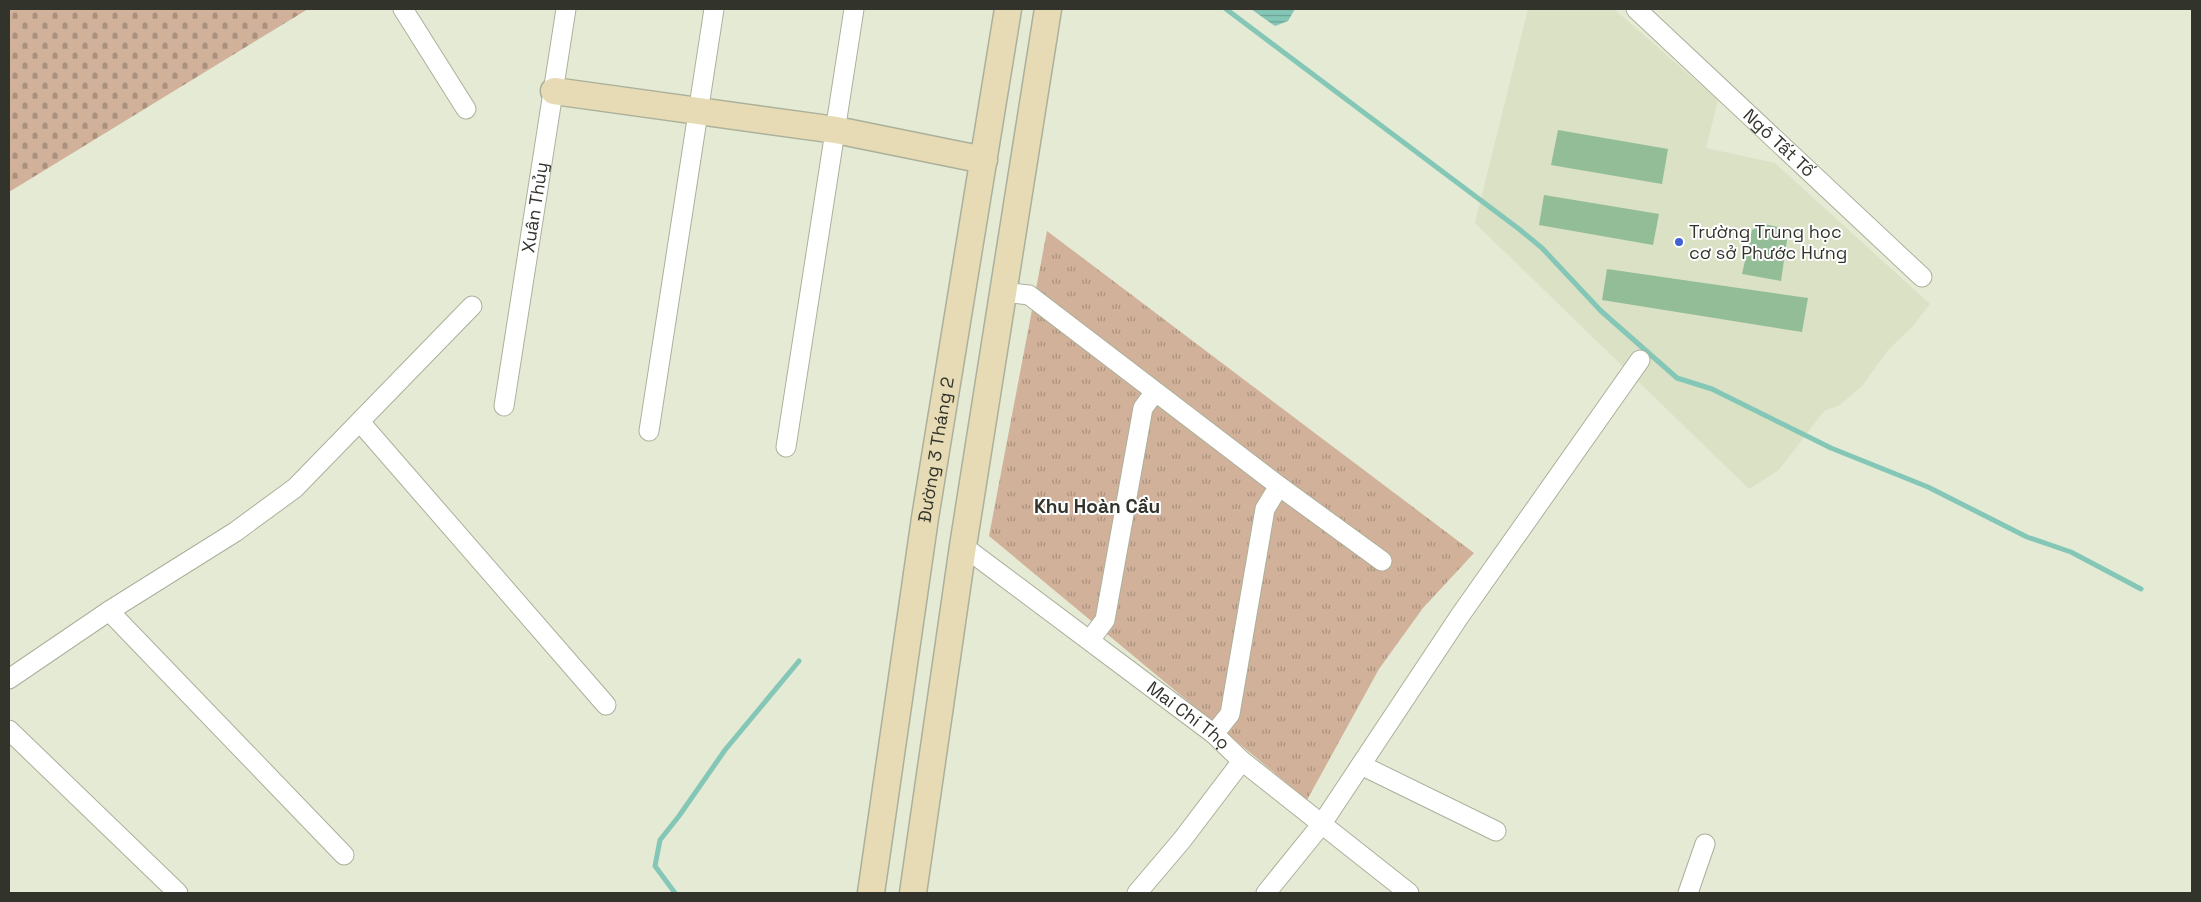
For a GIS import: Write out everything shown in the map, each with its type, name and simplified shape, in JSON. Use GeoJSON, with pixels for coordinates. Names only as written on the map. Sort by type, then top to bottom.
{"type":"FeatureCollection","features":[{"type":"Feature","properties":{"kind":"main road","name":"Đường 3 Tháng 2"},"geometry":{"type":"LineString","coordinates":[[871,893],[925,518],[1008,9]]}},
{"type":"Feature","properties":{"kind":"main road"},"geometry":{"type":"LineString","coordinates":[[913,893],[963,546],[1048,9]]}},
{"type":"Feature","properties":{"kind":"main road"},"geometry":{"type":"LineString","coordinates":[[554,90],[836,130],[984,160]]}},
{"type":"Feature","properties":{"kind":"main road"},"geometry":{"type":"LineString","coordinates":[[881,832],[922,837]]}},
{"type":"Feature","properties":{"kind":"street"},"geometry":{"type":"LineString","coordinates":[[403,9],[466,109]]}},
{"type":"Feature","properties":{"kind":"street","name":"Xuân Thủy"},"geometry":{"type":"LineString","coordinates":[[504,406],[566,9]]}},
{"type":"Feature","properties":{"kind":"street"},"geometry":{"type":"LineString","coordinates":[[649,431],[714,9]]}},
{"type":"Feature","properties":{"kind":"street"},"geometry":{"type":"LineString","coordinates":[[786,447],[854,9]]}},
{"type":"Feature","properties":{"kind":"street","name":"Ngô Tất Tố"},"geometry":{"type":"LineString","coordinates":[[1636,9],[1922,277]]}},
{"type":"Feature","properties":{"kind":"street"},"geometry":{"type":"LineString","coordinates":[[1002,292],[1029,294],[1279,486],[1382,561]]}},
{"type":"Feature","properties":{"kind":"street"},"geometry":{"type":"LineString","coordinates":[[9,679],[109,611],[268,509],[295,488],[472,306]]}},
{"type":"Feature","properties":{"kind":"street"},"geometry":{"type":"LineString","coordinates":[[1266,893],[1321,825],[1459,617],[1640,360]]}},
{"type":"Feature","properties":{"kind":"street"},"geometry":{"type":"LineString","coordinates":[[1090,640],[1105,620],[1143,408],[1155,392]]}},
{"type":"Feature","properties":{"kind":"street"},"geometry":{"type":"LineString","coordinates":[[360,422],[606,705]]}},
{"type":"Feature","properties":{"kind":"street"},"geometry":{"type":"LineString","coordinates":[[1214,734],[1230,714],[1265,509],[1279,486]]}},
{"type":"Feature","properties":{"kind":"street","name":"Mai Chí Thọ"},"geometry":{"type":"LineString","coordinates":[[963,546],[1214,734],[1242,761],[1409,893]]}},
{"type":"Feature","properties":{"kind":"street"},"geometry":{"type":"LineString","coordinates":[[109,611],[344,855]]}},
{"type":"Feature","properties":{"kind":"street"},"geometry":{"type":"LineString","coordinates":[[9,730],[178,893]]}},
{"type":"Feature","properties":{"kind":"street"},"geometry":{"type":"LineString","coordinates":[[1137,893],[1182,840],[1242,761]]}},
{"type":"Feature","properties":{"kind":"street"},"geometry":{"type":"LineString","coordinates":[[1361,765],[1496,831]]}},
{"type":"Feature","properties":{"kind":"street"},"geometry":{"type":"LineString","coordinates":[[1688,893],[1705,844]]}},
{"type":"Feature","properties":{"kind":"shaded area","name":"Trường Trung học cơ sở Phước Hưng"},"geometry":{"type":"Polygon","coordinates":[[[1528,9],[1614,9],[1718,100],[1706,148],[1775,163],[1930,304],[1912,327],[1888,350],[1862,386],[1840,405],[1824,411],[1779,470],[1749,489],[1475,223],[1528,9]]]}},
{"type":"Feature","properties":{"kind":"green space"},"geometry":{"type":"Polygon","coordinates":[[[9,9],[308,9],[9,192],[9,9]]]}},
{"type":"Feature","properties":{"kind":"green space"},"geometry":{"type":"Polygon","coordinates":[[[1047,231],[1474,553],[1423,608],[1379,669],[1307,800],[989,536],[1047,231]]]}},
{"type":"Feature","properties":{"kind":"water"},"geometry":{"type":"Polygon","coordinates":[[[1251,9],[1295,9],[1288,21],[1275,26],[1251,9]]]}},
{"type":"Feature","properties":{"kind":"building"},"geometry":{"type":"Polygon","coordinates":[[[1558,130],[1668,149],[1662,184],[1551,165],[1558,130]]]}},
{"type":"Feature","properties":{"kind":"building"},"geometry":{"type":"Polygon","coordinates":[[[1544,195],[1659,214],[1653,245],[1539,225],[1544,195]]]}},
{"type":"Feature","properties":{"kind":"building"},"geometry":{"type":"Polygon","coordinates":[[[1764,224],[1778,227],[1787,240],[1781,281],[1742,274],[1752,230],[1764,224]]]}},
{"type":"Feature","properties":{"kind":"building"},"geometry":{"type":"Polygon","coordinates":[[[1607,269],[1808,298],[1802,332],[1602,300],[1607,269]]]}},
{"type":"Feature","properties":{"kind":"waterway"},"geometry":{"type":"LineString","coordinates":[[1226,9],[1519,229],[1542,248],[1601,311],[1677,378],[1712,389],[1831,448],[1928,487],[2027,537],[2071,552],[2141,589]]}},
{"type":"Feature","properties":{"kind":"waterway"},"geometry":{"type":"LineString","coordinates":[[675,893],[655,866],[660,840],[725,750],[799,661]]}},
{"type":"Feature","properties":{"kind":"place","name":"Trường Trung học cơ sở Phước Hưng"},"geometry":{"type":"Point","coordinates":[1679,242]}},
{"type":"Feature","properties":{"kind":"district","name":"Khu Hoàn Cầu"},"geometry":{"type":"Point","coordinates":[1097,506]}}]}
